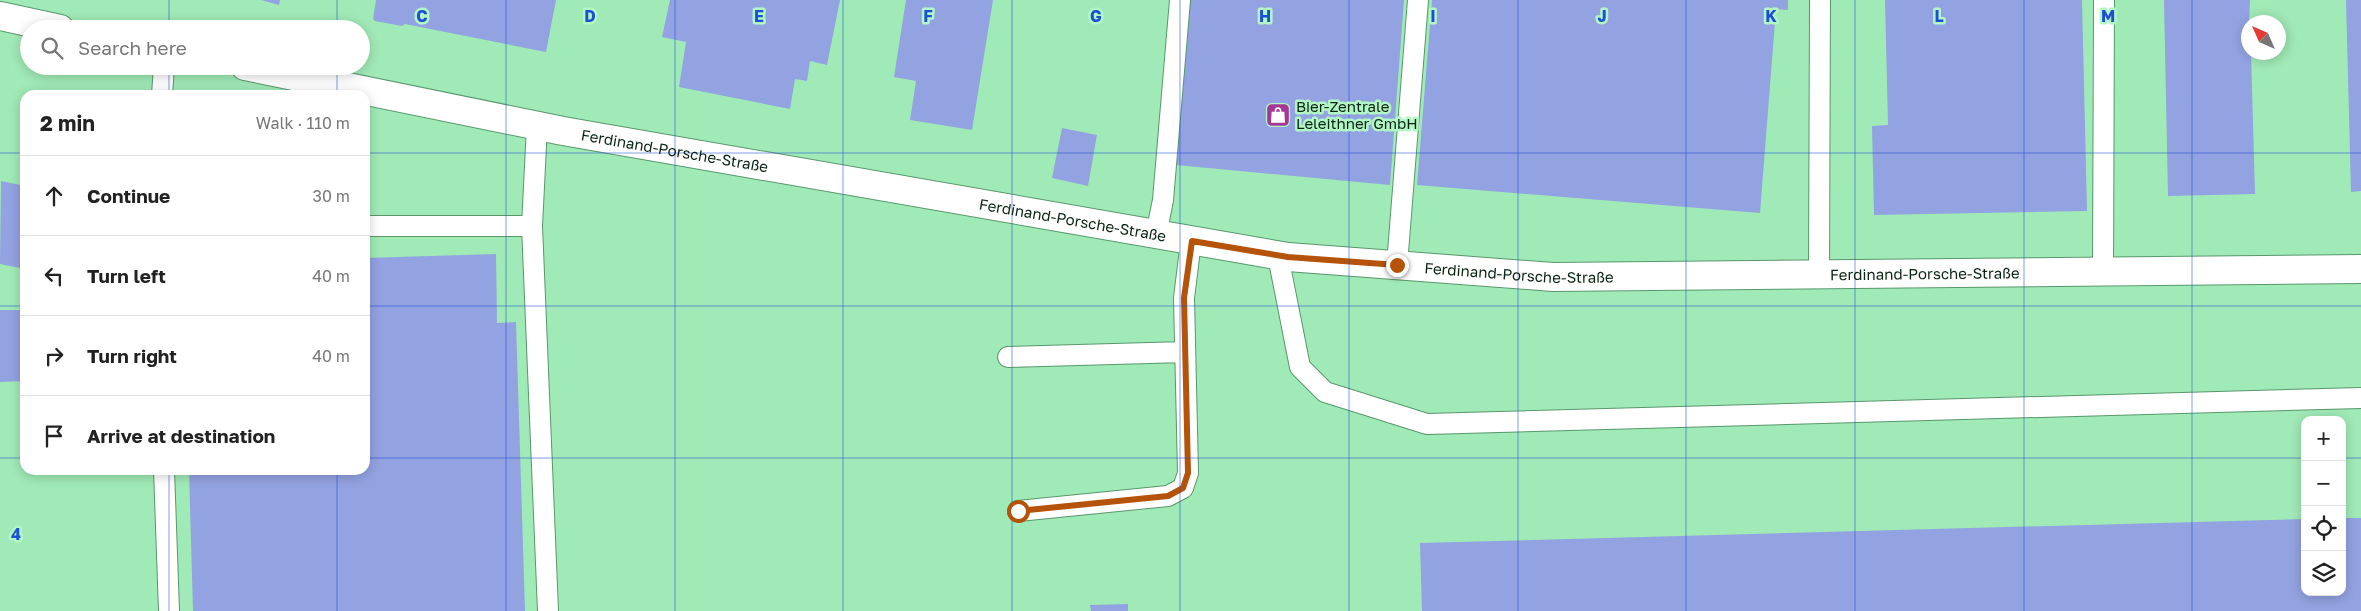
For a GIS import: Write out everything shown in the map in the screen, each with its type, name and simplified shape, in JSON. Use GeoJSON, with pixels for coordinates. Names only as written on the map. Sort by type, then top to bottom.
{"type":"FeatureCollection","features":[{"type":"Feature","properties":{"kind":"street"},"geometry":{"type":"LineString","coordinates":[[0,16],[20,20]]}},
{"type":"Feature","properties":{"kind":"street","name":"Ferdinand-Porsche-Straße"},"geometry":{"type":"LineString","coordinates":[[289,75],[362,90]]}},
{"type":"Feature","properties":{"kind":"street","name":"Ferdinand-Porsche-Straße"},"geometry":{"type":"LineString","coordinates":[[370,92],[538,126],[1278,256],[1554,277],[2361,270]]}},
{"type":"Feature","properties":{"kind":"lane"},"geometry":{"type":"LineString","coordinates":[[1156,235],[1163,200],[1180,0]]}},
{"type":"Feature","properties":{"kind":"lane"},"geometry":{"type":"LineString","coordinates":[[1397,265],[1418,0]]}},
{"type":"Feature","properties":{"kind":"lane"},"geometry":{"type":"LineString","coordinates":[[1819,275],[1820,0]]}},
{"type":"Feature","properties":{"kind":"lane"},"geometry":{"type":"LineString","coordinates":[[2103,272],[2104,0]]}},
{"type":"Feature","properties":{"kind":"lane"},"geometry":{"type":"LineString","coordinates":[[162,90],[163,75]]}},
{"type":"Feature","properties":{"kind":"lane"},"geometry":{"type":"LineString","coordinates":[[538,126],[532,226],[548,611]]}},
{"type":"Feature","properties":{"kind":"lane"},"geometry":{"type":"LineString","coordinates":[[370,226],[532,226]]}},
{"type":"Feature","properties":{"kind":"lane"},"geometry":{"type":"LineString","coordinates":[[1018,511],[1168,496],[1183,488],[1188,473],[1184,298],[1192,241]]}},
{"type":"Feature","properties":{"kind":"lane"},"geometry":{"type":"LineString","coordinates":[[1278,256],[1300,367],[1326,392],[1427,424],[2361,398]]}},
{"type":"Feature","properties":{"kind":"lane"},"geometry":{"type":"LineString","coordinates":[[1008,357],[1185,352]]}},
{"type":"Feature","properties":{"kind":"lane"},"geometry":{"type":"LineString","coordinates":[[164,475],[169,611]]}},
{"type":"Feature","properties":{"kind":"shaded area"},"geometry":{"type":"Polygon","coordinates":[[[0,0],[2361,0],[2361,611],[0,611],[0,0]]]}},
{"type":"Feature","properties":{"kind":"building"},"geometry":{"type":"Polygon","coordinates":[[[261,0],[280,0],[279,5],[261,0]]]}},
{"type":"Feature","properties":{"kind":"building"},"geometry":{"type":"Polygon","coordinates":[[[376,0],[556,0],[546,52],[405,24],[402,26],[375,21],[373,19],[376,0]]]}},
{"type":"Feature","properties":{"kind":"building"},"geometry":{"type":"Polygon","coordinates":[[[670,0],[840,0],[827,65],[810,61],[807,81],[795,79],[790,109],[679,87],[686,42],[662,37],[670,0]]]}},
{"type":"Feature","properties":{"kind":"building"},"geometry":{"type":"Polygon","coordinates":[[[906,0],[993,0],[972,130],[910,120],[916,81],[894,77],[906,0]]]}},
{"type":"Feature","properties":{"kind":"building"},"geometry":{"type":"Polygon","coordinates":[[[1189,0],[1404,0],[1390,185],[1176,165],[1189,0]]]}},
{"type":"Feature","properties":{"kind":"building"},"geometry":{"type":"Polygon","coordinates":[[[1432,0],[1788,0],[1788,10],[1776,9],[1760,213],[1417,185],[1432,0]]]}},
{"type":"Feature","properties":{"kind":"building"},"geometry":{"type":"Polygon","coordinates":[[[1885,0],[2082,0],[2087,211],[1874,215],[1872,126],[1888,125],[1885,0]]]}},
{"type":"Feature","properties":{"kind":"building"},"geometry":{"type":"Polygon","coordinates":[[[2164,0],[2250,0],[2249,15],[2241,15],[2241,60],[2251,60],[2255,194],[2168,196],[2164,0]]]}},
{"type":"Feature","properties":{"kind":"building"},"geometry":{"type":"Polygon","coordinates":[[[2346,0],[2361,0],[2361,191],[2351,192],[2346,0]]]}},
{"type":"Feature","properties":{"kind":"building"},"geometry":{"type":"Polygon","coordinates":[[[1062,128],[1097,135],[1088,186],[1052,178],[1062,128]]]}},
{"type":"Feature","properties":{"kind":"building"},"geometry":{"type":"Polygon","coordinates":[[[1,181],[20,185],[20,268],[0,264],[1,181]]]}},
{"type":"Feature","properties":{"kind":"building"},"geometry":{"type":"Polygon","coordinates":[[[496,254],[497,323],[516,322],[525,611],[193,611],[189,475],[370,475],[370,258],[496,254]]]}},
{"type":"Feature","properties":{"kind":"building"},"geometry":{"type":"Polygon","coordinates":[[[0,310],[20,310],[20,381],[0,382],[0,310]]]}},
{"type":"Feature","properties":{"kind":"building"},"geometry":{"type":"Polygon","coordinates":[[[2346,518],[2361,518],[2361,611],[1422,611],[1420,543],[2301,519],[2301,596],[2346,596],[2346,518]]]}},
{"type":"Feature","properties":{"kind":"building"},"geometry":{"type":"Polygon","coordinates":[[[1128,604],[1128,611],[1091,611],[1090,605],[1128,604]]]}},
{"type":"Feature","properties":{"kind":"place","name":"Bier-Zentrale Leleithner GmbH"},"geometry":{"type":"Point","coordinates":[1278,115]}},
{"type":"Feature","properties":{"kind":"route"},"geometry":{"type":"LineString","coordinates":[[1018,511],[1168,496],[1183,488],[1188,473],[1184,298],[1192,241],[1288,257],[1397,265]]}}]}
